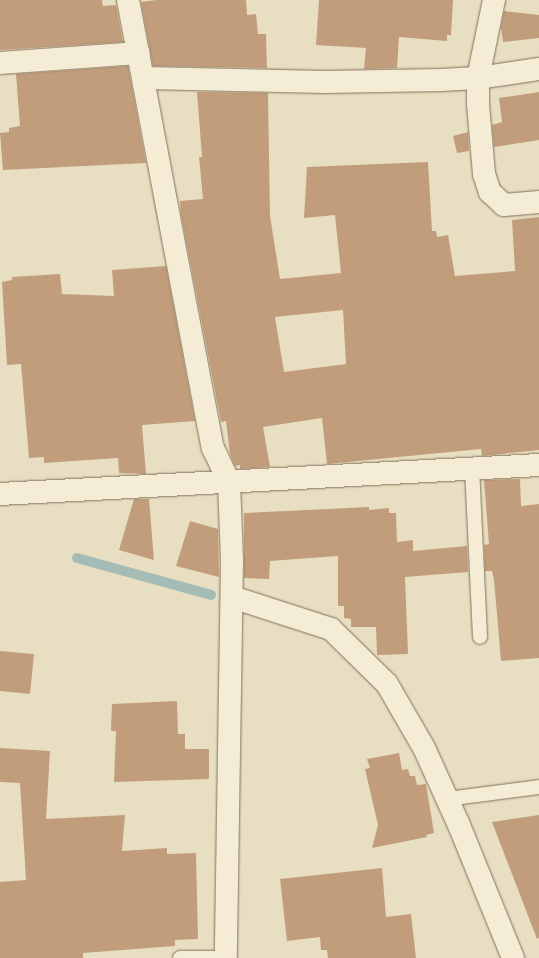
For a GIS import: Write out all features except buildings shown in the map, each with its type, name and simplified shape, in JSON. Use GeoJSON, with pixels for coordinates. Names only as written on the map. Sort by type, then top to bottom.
{"type":"FeatureCollection","features":[{"type":"Feature","properties":{"kind":"street"},"geometry":{"type":"LineString","coordinates":[[128,0],[145,78],[213,448],[229,482],[232,597],[226,958]]}},
{"type":"Feature","properties":{"kind":"street"},"geometry":{"type":"LineString","coordinates":[[494,0],[478,78],[478,104],[484,174],[490,192],[504,205],[539,202]]}},
{"type":"Feature","properties":{"kind":"street"},"geometry":{"type":"LineString","coordinates":[[0,63],[139,53]]}},
{"type":"Feature","properties":{"kind":"street"},"geometry":{"type":"LineString","coordinates":[[145,78],[325,82],[478,78],[539,69]]}},
{"type":"Feature","properties":{"kind":"street"},"geometry":{"type":"LineString","coordinates":[[0,494],[472,467],[539,465]]}},
{"type":"Feature","properties":{"kind":"street"},"geometry":{"type":"LineString","coordinates":[[232,597],[331,629],[360,655],[387,684],[424,748],[513,958]]}},
{"type":"Feature","properties":{"kind":"lane"},"geometry":{"type":"LineString","coordinates":[[472,467],[480,637]]}},
{"type":"Feature","properties":{"kind":"lane"},"geometry":{"type":"LineString","coordinates":[[447,800],[539,787]]}},
{"type":"Feature","properties":{"kind":"lane"},"geometry":{"type":"LineString","coordinates":[[180,958],[226,958]]}},
{"type":"Feature","properties":{"kind":"waterway"},"geometry":{"type":"LineString","coordinates":[[77,558],[211,595]]}}]}
